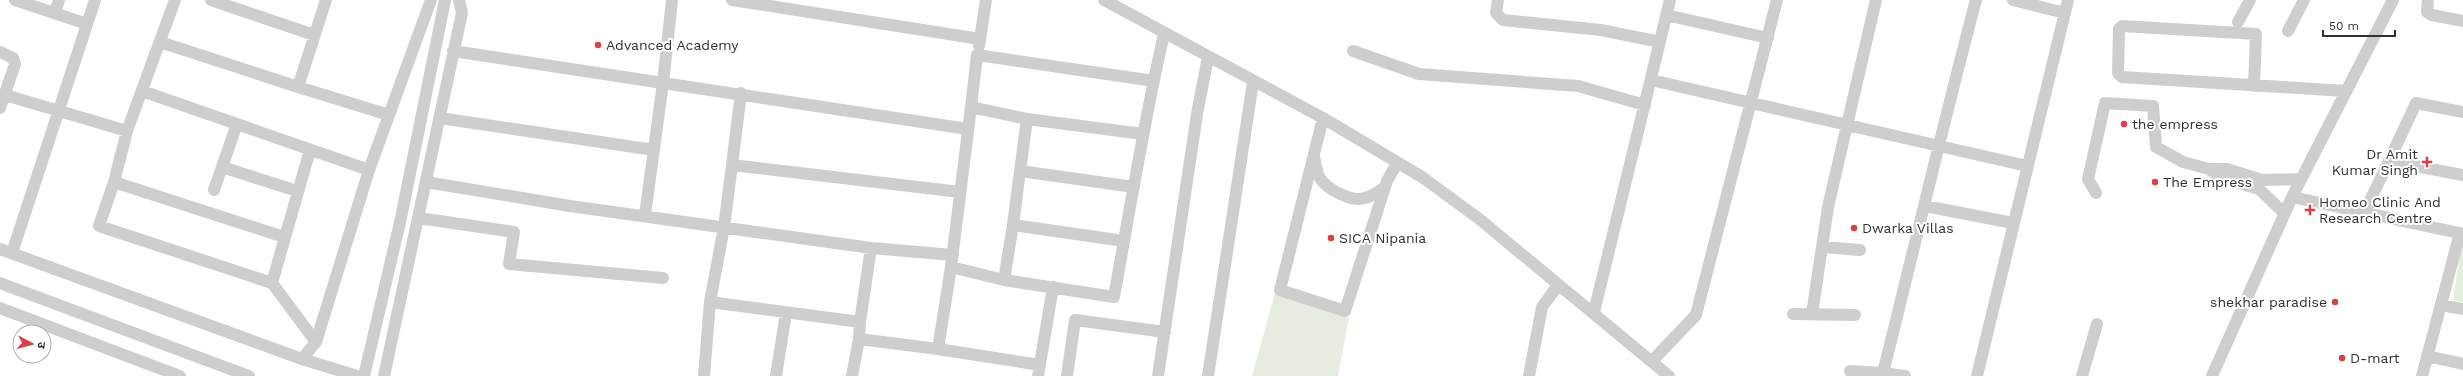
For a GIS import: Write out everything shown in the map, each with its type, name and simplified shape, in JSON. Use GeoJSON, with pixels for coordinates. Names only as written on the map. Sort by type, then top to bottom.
{"type":"FeatureCollection","features":[{"type":"Feature","properties":{"kind":"street"},"geometry":{"type":"LineString","coordinates":[[15,0],[87,24]]}},
{"type":"Feature","properties":{"kind":"street"},"geometry":{"type":"LineString","coordinates":[[55,13],[59,0]]}},
{"type":"Feature","properties":{"kind":"street"},"geometry":{"type":"LineString","coordinates":[[12,253],[95,0]]}},
{"type":"Feature","properties":{"kind":"street"},"geometry":{"type":"LineString","coordinates":[[175,0],[128,131],[114,182],[99,226],[272,283],[316,342]]}},
{"type":"Feature","properties":{"kind":"street"},"geometry":{"type":"LineString","coordinates":[[211,0],[314,36]]}},
{"type":"Feature","properties":{"kind":"street"},"geometry":{"type":"LineString","coordinates":[[298,87],[326,0]]}},
{"type":"Feature","properties":{"kind":"street"},"geometry":{"type":"LineString","coordinates":[[302,359],[316,342],[369,170],[431,0]]}},
{"type":"Feature","properties":{"kind":"street"},"geometry":{"type":"LineString","coordinates":[[364,376],[401,218],[445,0]]}},
{"type":"Feature","properties":{"kind":"street"},"geometry":{"type":"LineString","coordinates":[[384,376],[462,13],[459,0]]}},
{"type":"Feature","properties":{"kind":"street"},"geometry":{"type":"LineString","coordinates":[[645,215],[663,83],[672,0]]}},
{"type":"Feature","properties":{"kind":"street"},"geometry":{"type":"LineString","coordinates":[[938,349],[952,261],[986,0]]}},
{"type":"Feature","properties":{"kind":"street"},"geometry":{"type":"LineString","coordinates":[[1104,0],[1253,82],[1323,118],[1422,177],[1478,218],[1558,285],[1594,312],[1669,376]]}},
{"type":"Feature","properties":{"kind":"street"},"geometry":{"type":"LineString","coordinates":[[1498,0],[1496,13],[1503,20],[1601,30],[1660,42]]}},
{"type":"Feature","properties":{"kind":"street"},"geometry":{"type":"LineString","coordinates":[[1594,312],[1670,0]]}},
{"type":"Feature","properties":{"kind":"street"},"geometry":{"type":"LineString","coordinates":[[1652,361],[1696,315],[1777,0]]}},
{"type":"Feature","properties":{"kind":"street"},"geometry":{"type":"LineString","coordinates":[[1812,314],[1828,207],[1849,124],[1876,0]]}},
{"type":"Feature","properties":{"kind":"street"},"geometry":{"type":"LineString","coordinates":[[1883,373],[1925,206],[1938,146],[1976,0]]}},
{"type":"Feature","properties":{"kind":"street"},"geometry":{"type":"LineString","coordinates":[[2013,0],[2065,12]]}},
{"type":"Feature","properties":{"kind":"street"},"geometry":{"type":"LineString","coordinates":[[1977,376],[2068,0]]}},
{"type":"Feature","properties":{"kind":"street"},"geometry":{"type":"LineString","coordinates":[[2238,22],[2250,0]]}},
{"type":"Feature","properties":{"kind":"street"},"geometry":{"type":"LineString","coordinates":[[2288,31],[2304,0]]}},
{"type":"Feature","properties":{"kind":"street"},"geometry":{"type":"LineString","coordinates":[[2212,376],[2284,213],[2393,0]]}},
{"type":"Feature","properties":{"kind":"street"},"geometry":{"type":"LineString","coordinates":[[2428,0],[2427,12],[2432,15],[2463,22]]}},
{"type":"Feature","properties":{"kind":"street"},"geometry":{"type":"LineString","coordinates":[[740,1],[980,39]]}},
{"type":"Feature","properties":{"kind":"street"},"geometry":{"type":"LineString","coordinates":[[1666,15],[1768,38]]}},
{"type":"Feature","properties":{"kind":"street"},"geometry":{"type":"LineString","coordinates":[[2254,86],[2256,34],[2122,26],[2119,29],[2119,76],[2254,86],[2346,91]]}},
{"type":"Feature","properties":{"kind":"street"},"geometry":{"type":"LineString","coordinates":[[426,182],[570,206],[645,215],[952,261],[1004,280],[1114,297],[1143,134],[1164,34]]}},
{"type":"Feature","properties":{"kind":"street"},"geometry":{"type":"LineString","coordinates":[[160,42],[389,115]]}},
{"type":"Feature","properties":{"kind":"street"},"geometry":{"type":"LineString","coordinates":[[453,51],[663,83],[741,93],[968,130]]}},
{"type":"Feature","properties":{"kind":"street"},"geometry":{"type":"LineString","coordinates":[[1353,51],[1419,74],[1578,86],[1645,105]]}},
{"type":"Feature","properties":{"kind":"street"},"geometry":{"type":"LineString","coordinates":[[0,52],[13,58],[15,64],[0,108]]}},
{"type":"Feature","properties":{"kind":"street"},"geometry":{"type":"LineString","coordinates":[[978,55],[1154,81]]}},
{"type":"Feature","properties":{"kind":"street"},"geometry":{"type":"LineString","coordinates":[[1158,376],[1197,114],[1208,57]]}},
{"type":"Feature","properties":{"kind":"street"},"geometry":{"type":"LineString","coordinates":[[1651,80],[1849,124],[2027,166]]}},
{"type":"Feature","properties":{"kind":"street"},"geometry":{"type":"LineString","coordinates":[[1208,376],[1253,82]]}},
{"type":"Feature","properties":{"kind":"street"},"geometry":{"type":"LineString","coordinates":[[142,91],[369,170]]}},
{"type":"Feature","properties":{"kind":"street"},"geometry":{"type":"LineString","coordinates":[[704,376],[710,302],[724,227],[741,93]]}},
{"type":"Feature","properties":{"kind":"street"},"geometry":{"type":"LineString","coordinates":[[5,95],[128,131]]}},
{"type":"Feature","properties":{"kind":"street"},"geometry":{"type":"LineString","coordinates":[[2364,213],[2416,102],[2463,112]]}},
{"type":"Feature","properties":{"kind":"street"},"geometry":{"type":"LineString","coordinates":[[2096,193],[2088,179],[2106,103],[2153,106],[2156,147],[2183,162],[2209,169],[2228,170],[2261,185],[2284,213]]}},
{"type":"Feature","properties":{"kind":"street"},"geometry":{"type":"LineString","coordinates":[[971,107],[1027,118],[1143,134]]}},
{"type":"Feature","properties":{"kind":"street"},"geometry":{"type":"LineString","coordinates":[[440,118],[654,150]]}},
{"type":"Feature","properties":{"kind":"street"},"geometry":{"type":"LineString","coordinates":[[1004,280],[1027,118]]}},
{"type":"Feature","properties":{"kind":"street"},"geometry":{"type":"LineString","coordinates":[[1323,118],[1313,152],[1280,290],[1344,311],[1384,188],[1398,163]]}},
{"type":"Feature","properties":{"kind":"street"},"geometry":{"type":"LineString","coordinates":[[214,190],[237,124]]}},
{"type":"Feature","properties":{"kind":"street"},"geometry":{"type":"LineString","coordinates":[[272,283],[297,191],[310,150]]}},
{"type":"Feature","properties":{"kind":"street"},"geometry":{"type":"LineString","coordinates":[[1313,152],[1318,175],[1328,187],[1342,194],[1358,199],[1372,196],[1384,188]]}},
{"type":"Feature","properties":{"kind":"street"},"geometry":{"type":"LineString","coordinates":[[2389,161],[2463,175]]}},
{"type":"Feature","properties":{"kind":"street"},"geometry":{"type":"LineString","coordinates":[[732,165],[960,192]]}},
{"type":"Feature","properties":{"kind":"street"},"geometry":{"type":"LineString","coordinates":[[222,167],[297,191]]}},
{"type":"Feature","properties":{"kind":"street"},"geometry":{"type":"LineString","coordinates":[[1020,171],[1134,187]]}},
{"type":"Feature","properties":{"kind":"street"},"geometry":{"type":"LineString","coordinates":[[2261,185],[2302,179]]}},
{"type":"Feature","properties":{"kind":"street"},"geometry":{"type":"LineString","coordinates":[[114,182],[284,237]]}},
{"type":"Feature","properties":{"kind":"street"},"geometry":{"type":"LineString","coordinates":[[2292,197],[2462,234],[2441,304],[2422,376]]}},
{"type":"Feature","properties":{"kind":"street"},"geometry":{"type":"LineString","coordinates":[[1925,206],[2013,223]]}},
{"type":"Feature","properties":{"kind":"street"},"geometry":{"type":"LineString","coordinates":[[419,218],[514,232],[509,264],[663,278]]}},
{"type":"Feature","properties":{"kind":"street"},"geometry":{"type":"LineString","coordinates":[[1013,225],[1124,241]]}},
{"type":"Feature","properties":{"kind":"street"},"geometry":{"type":"LineString","coordinates":[[1822,247],[1860,250]]}},
{"type":"Feature","properties":{"kind":"street"},"geometry":{"type":"LineString","coordinates":[[852,376],[859,339],[860,322],[871,248]]}},
{"type":"Feature","properties":{"kind":"street"},"geometry":{"type":"LineString","coordinates":[[0,249],[302,359],[356,376]]}},
{"type":"Feature","properties":{"kind":"street"},"geometry":{"type":"LineString","coordinates":[[0,283],[249,376]]}},
{"type":"Feature","properties":{"kind":"street"},"geometry":{"type":"LineString","coordinates":[[1529,376],[1542,308],[1558,285]]}},
{"type":"Feature","properties":{"kind":"street"},"geometry":{"type":"LineString","coordinates":[[859,339],[938,349],[1039,370],[1053,287]]}},
{"type":"Feature","properties":{"kind":"street"},"geometry":{"type":"LineString","coordinates":[[710,302],[860,322]]}},
{"type":"Feature","properties":{"kind":"street"},"geometry":{"type":"LineString","coordinates":[[2441,304],[2463,309]]}},
{"type":"Feature","properties":{"kind":"street"},"geometry":{"type":"LineString","coordinates":[[0,308],[180,376]]}},
{"type":"Feature","properties":{"kind":"street"},"geometry":{"type":"LineString","coordinates":[[776,376],[786,313]]}},
{"type":"Feature","properties":{"kind":"street"},"geometry":{"type":"LineString","coordinates":[[1793,314],[1855,314]]}},
{"type":"Feature","properties":{"kind":"street"},"geometry":{"type":"LineString","coordinates":[[1067,376],[1075,320],[1165,332]]}},
{"type":"Feature","properties":{"kind":"street"},"geometry":{"type":"LineString","coordinates":[[2082,376],[2097,324]]}},
{"type":"Feature","properties":{"kind":"street"},"geometry":{"type":"LineString","coordinates":[[2427,356],[2463,364]]}},
{"type":"Feature","properties":{"kind":"street"},"geometry":{"type":"LineString","coordinates":[[1850,371],[1905,376]]}},
{"type":"Feature","properties":{"kind":"shaded area"},"geometry":{"type":"Polygon","coordinates":[[[2463,240],[2463,302],[2453,300],[2463,240]]]}},
{"type":"Feature","properties":{"kind":"shaded area"},"geometry":{"type":"Polygon","coordinates":[[[1275,293],[1349,318],[1338,376],[1252,376],[1275,293]]]}},
{"type":"Feature","properties":{"kind":"place","name":"Advanced Academy"},"geometry":{"type":"Point","coordinates":[598,45]}},
{"type":"Feature","properties":{"kind":"place","name":"the empress"},"geometry":{"type":"Point","coordinates":[2124,124]}},
{"type":"Feature","properties":{"kind":"place","name":"Dr Amit Kumar Singh"},"geometry":{"type":"Point","coordinates":[2427,162]}},
{"type":"Feature","properties":{"kind":"place","name":"The Empress"},"geometry":{"type":"Point","coordinates":[2155,182]}},
{"type":"Feature","properties":{"kind":"place","name":"Homeo Clinic And Research Centre"},"geometry":{"type":"Point","coordinates":[2310,210]}},
{"type":"Feature","properties":{"kind":"place","name":"Dwarka Villas"},"geometry":{"type":"Point","coordinates":[1854,228]}},
{"type":"Feature","properties":{"kind":"place","name":"SICA Nipania"},"geometry":{"type":"Point","coordinates":[1331,238]}},
{"type":"Feature","properties":{"kind":"place","name":"shekhar paradise"},"geometry":{"type":"Point","coordinates":[2335,302]}},
{"type":"Feature","properties":{"kind":"place","name":"D-mart"},"geometry":{"type":"Point","coordinates":[2342,358]}}]}
